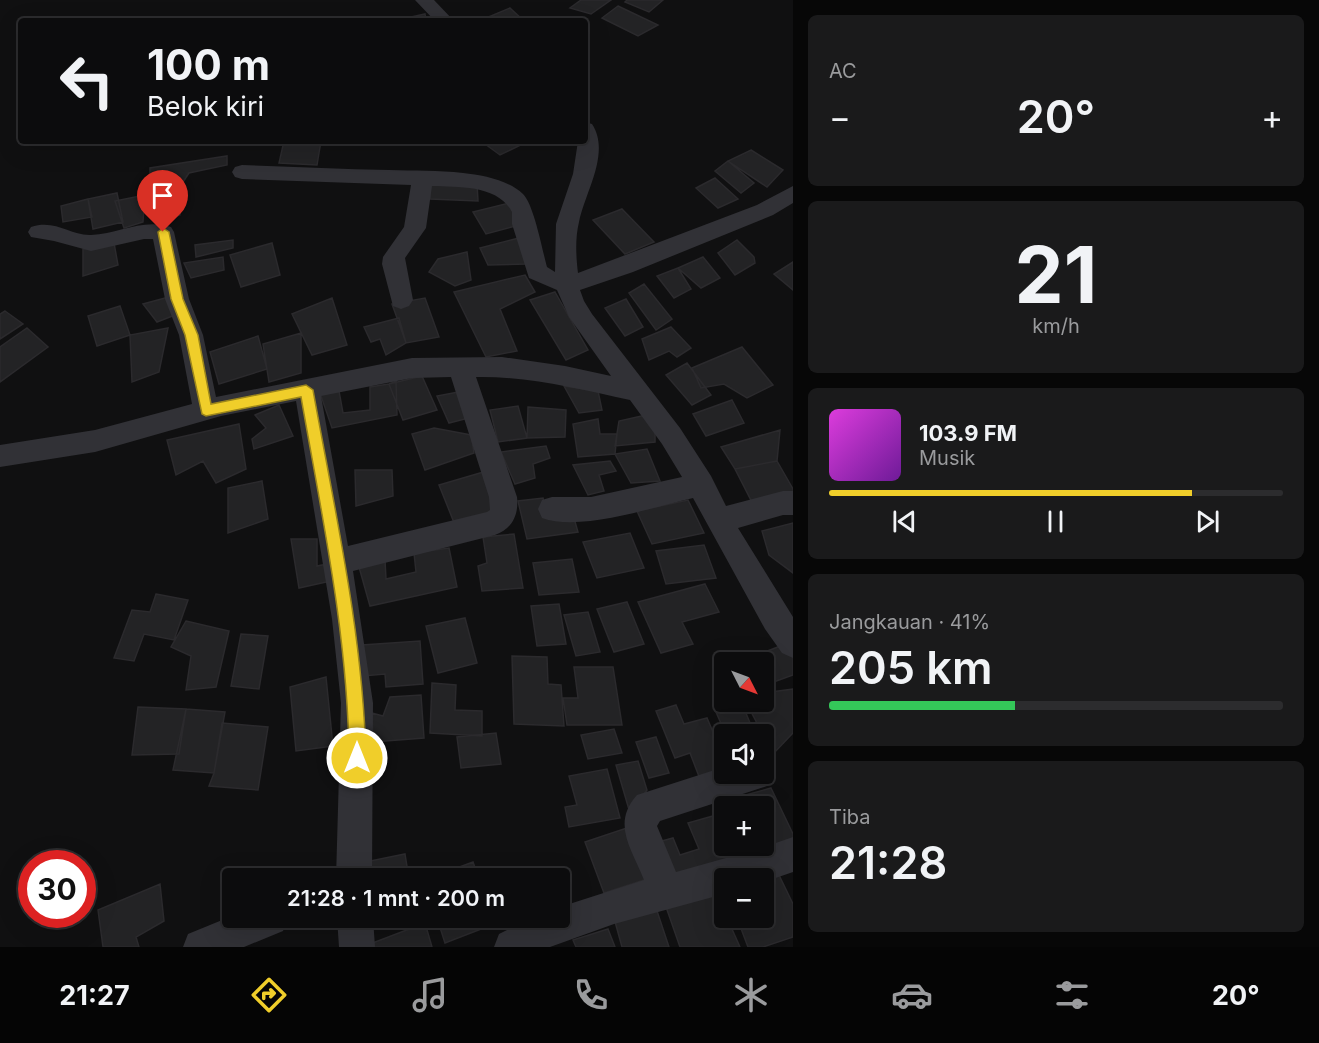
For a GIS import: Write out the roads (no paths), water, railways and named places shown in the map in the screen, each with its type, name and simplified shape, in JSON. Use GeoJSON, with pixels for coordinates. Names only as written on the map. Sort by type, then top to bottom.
{"type":"FeatureCollection","features":[{"type":"Feature","properties":{"kind":"street"},"geometry":{"type":"LineString","coordinates":[[424,0],[442,18]]}},
{"type":"Feature","properties":{"kind":"street"},"geometry":{"type":"LineString","coordinates":[[588,135],[591,142],[567,223],[565,243],[570,296],[590,329],[616,365],[640,392],[671,436],[701,484],[771,615],[792,643]]}},
{"type":"Feature","properties":{"kind":"street"},"geometry":{"type":"LineString","coordinates":[[242,172],[423,178],[485,184],[508,193],[523,212],[523,224],[537,272],[569,285],[626,266],[765,210],[792,193]]}},
{"type":"Feature","properties":{"kind":"street"},"geometry":{"type":"LineString","coordinates":[[401,300],[393,264],[394,257],[415,228],[423,178]]}},
{"type":"Feature","properties":{"kind":"street"},"geometry":{"type":"LineString","coordinates":[[39,232],[57,232],[74,240],[91,243],[144,231],[163,232],[177,299],[191,335],[206,410]]}},
{"type":"Feature","properties":{"kind":"street"},"geometry":{"type":"LineString","coordinates":[[337,562],[495,523],[502,517],[505,510],[503,497],[460,367]]}},
{"type":"Feature","properties":{"kind":"street"},"geometry":{"type":"LineString","coordinates":[[0,456],[95,441],[206,410],[412,368],[502,367],[640,392]]}},
{"type":"Feature","properties":{"kind":"street"},"geometry":{"type":"LineString","coordinates":[[306,390],[347,619],[357,703],[354,868]]}},
{"type":"Feature","properties":{"kind":"street"},"geometry":{"type":"LineString","coordinates":[[552,509],[591,509],[701,484]]}},
{"type":"Feature","properties":{"kind":"street"},"geometry":{"type":"LineString","coordinates":[[721,520],[783,503],[792,503]]}},
{"type":"Feature","properties":{"kind":"street"},"geometry":{"type":"LineString","coordinates":[[667,892],[640,826],[642,815],[649,807],[722,784]]}},
{"type":"Feature","properties":{"kind":"street"},"geometry":{"type":"LineString","coordinates":[[512,947],[529,937],[585,915],[755,870],[792,854]]}},
{"type":"Feature","properties":{"kind":"street"},"geometry":{"type":"LineString","coordinates":[[201,947],[246,928]]}},
{"type":"Feature","properties":{"kind":"street"},"geometry":{"type":"LineString","coordinates":[[356,928],[357,947]]}}]}
